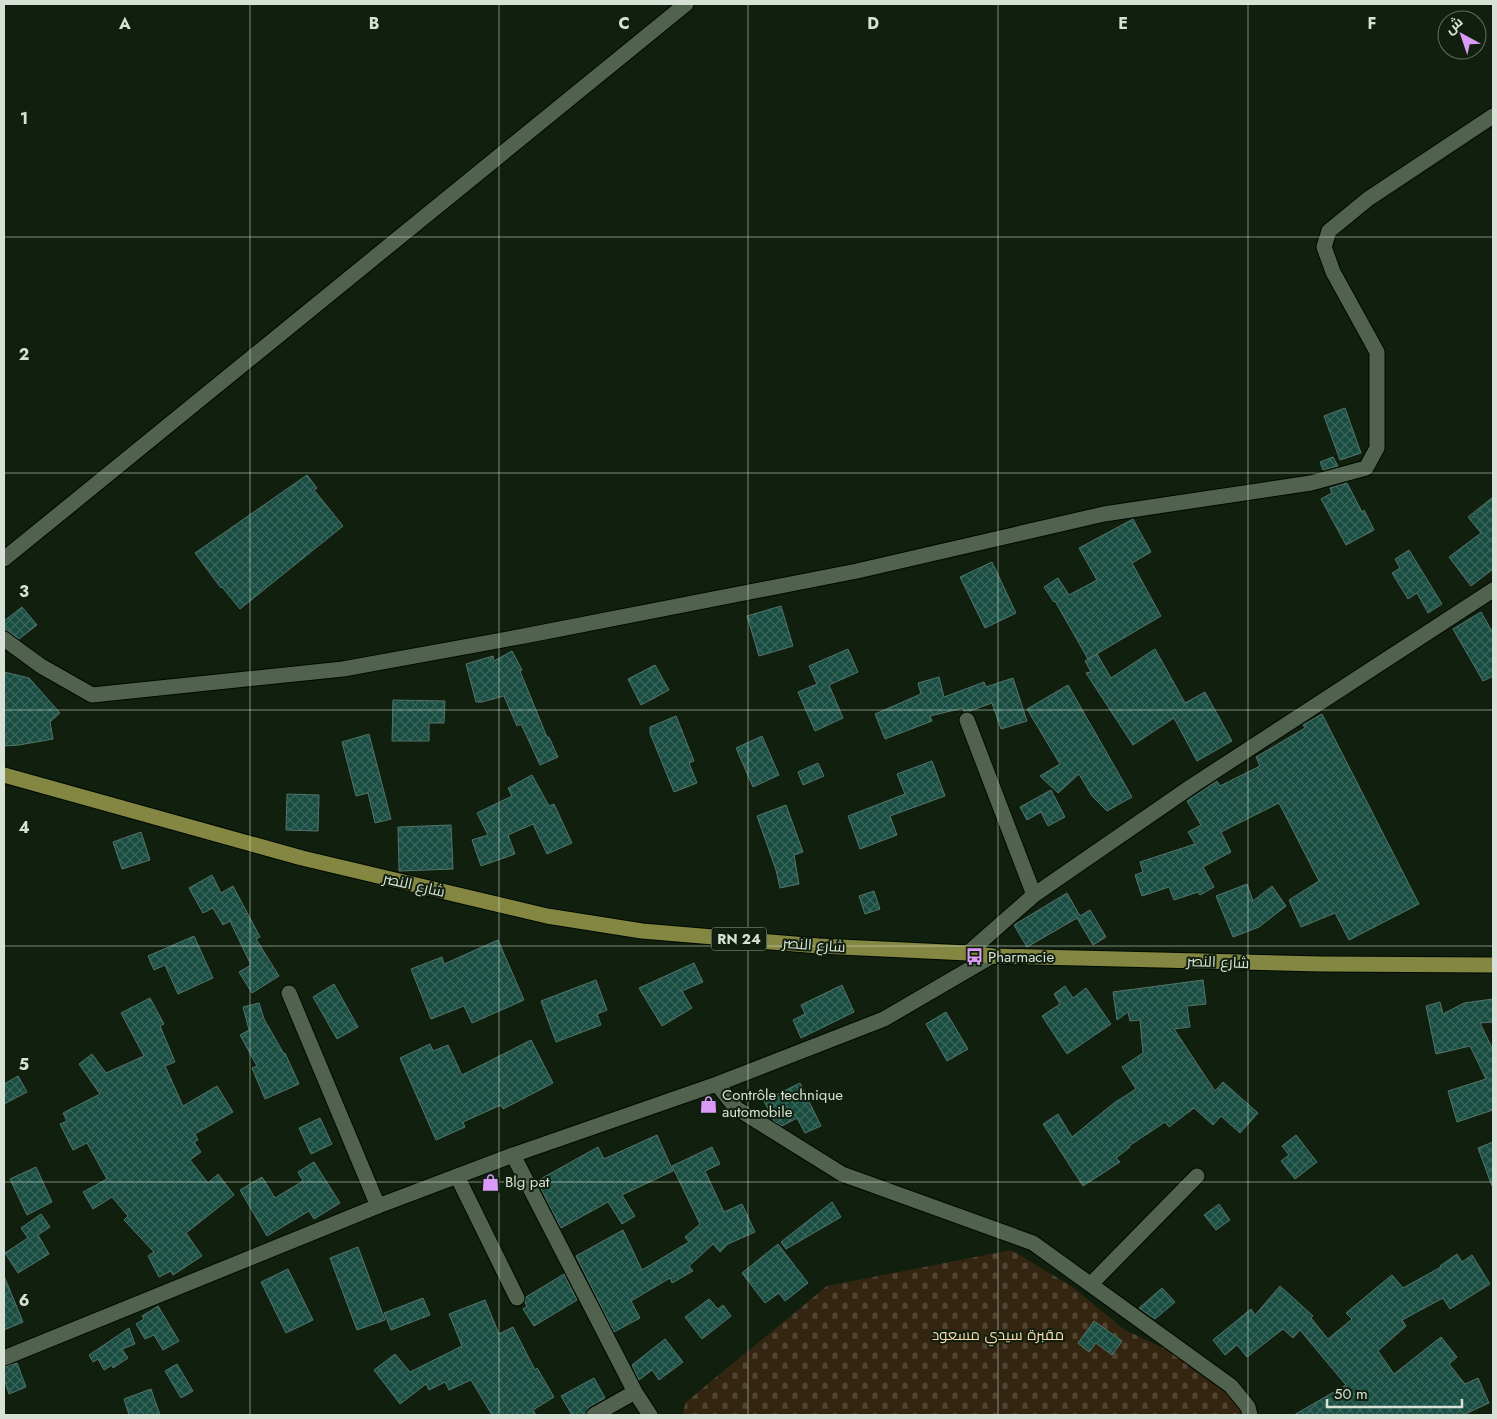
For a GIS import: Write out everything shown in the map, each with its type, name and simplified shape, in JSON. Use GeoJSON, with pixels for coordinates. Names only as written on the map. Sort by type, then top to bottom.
{"type":"FeatureCollection","features":[{"type":"Feature","properties":{"kind":"main road","name":"شارع النصر"},"geometry":{"type":"LineString","coordinates":[[4,775],[302,858],[546,916],[642,932],[819,946],[968,953],[992,956],[1321,964],[1493,965]]}},
{"type":"Feature","properties":{"kind":"street"},"geometry":{"type":"LineString","coordinates":[[4,559],[686,4]]}},
{"type":"Feature","properties":{"kind":"street"},"geometry":{"type":"LineString","coordinates":[[4,639],[41,666],[92,695],[343,669],[857,571],[1104,514],[1311,483],[1366,468],[1377,448],[1377,352],[1333,272],[1324,247],[1329,231],[1368,199],[1493,116]]}},
{"type":"Feature","properties":{"kind":"street"},"geometry":{"type":"LineString","coordinates":[[968,953],[1034,895],[1192,786],[1493,590]]}},
{"type":"Feature","properties":{"kind":"street"},"geometry":{"type":"LineString","coordinates":[[967,720],[1034,895]]}},
{"type":"Feature","properties":{"kind":"street"},"geometry":{"type":"LineString","coordinates":[[4,1358],[378,1206],[513,1155],[717,1084],[884,1019],[992,956]]}},
{"type":"Feature","properties":{"kind":"street"},"geometry":{"type":"LineString","coordinates":[[289,993],[378,1206]]}},
{"type":"Feature","properties":{"kind":"street"},"geometry":{"type":"LineString","coordinates":[[717,1084],[736,1108],[842,1174],[1032,1243],[1232,1386],[1248,1407],[1250,1415]]}},
{"type":"Feature","properties":{"kind":"street"},"geometry":{"type":"LineString","coordinates":[[513,1155],[635,1392],[650,1415]]}},
{"type":"Feature","properties":{"kind":"street"},"geometry":{"type":"LineString","coordinates":[[457,1176],[517,1298]]}},
{"type":"Feature","properties":{"kind":"street"},"geometry":{"type":"LineString","coordinates":[[1090,1284],[1197,1176]]}},
{"type":"Feature","properties":{"kind":"street"},"geometry":{"type":"LineString","coordinates":[[594,1415],[635,1392]]}},
{"type":"Feature","properties":{"kind":"green space","name":"مقبرة سيدي مسعود"},"geometry":{"type":"Polygon","coordinates":[[[1011,1250],[1071,1286],[1125,1330],[1187,1359],[1238,1400],[1247,1415],[682,1415],[686,1402],[827,1286],[1011,1250]]]}},
{"type":"Feature","properties":{"kind":"building"},"geometry":{"type":"Polygon","coordinates":[[[1345,408],[1361,453],[1340,460],[1324,416],[1345,408]]]}},
{"type":"Feature","properties":{"kind":"building"},"geometry":{"type":"Polygon","coordinates":[[[1333,457],[1338,466],[1323,470],[1320,462],[1333,457]]]}},
{"type":"Feature","properties":{"kind":"building"},"geometry":{"type":"Polygon","coordinates":[[[307,475],[317,488],[314,490],[343,526],[240,609],[221,588],[195,553],[307,475]]]}},
{"type":"Feature","properties":{"kind":"building"},"geometry":{"type":"Polygon","coordinates":[[[1347,483],[1374,530],[1346,545],[1321,499],[1332,493],[1330,488],[1347,483]]]}},
{"type":"Feature","properties":{"kind":"building"},"geometry":{"type":"Polygon","coordinates":[[[1493,497],[1493,569],[1471,586],[1449,557],[1481,533],[1468,517],[1493,497]]]}},
{"type":"Feature","properties":{"kind":"building"},"geometry":{"type":"Polygon","coordinates":[[[1133,519],[1151,552],[1132,563],[1161,616],[1088,659],[1055,601],[1044,587],[1058,578],[1069,595],[1097,580],[1079,548],[1133,519]]]}},
{"type":"Feature","properties":{"kind":"building"},"geometry":{"type":"Polygon","coordinates":[[[1409,550],[1442,604],[1428,613],[1417,593],[1408,599],[1392,573],[1400,568],[1395,559],[1409,550]]]}},
{"type":"Feature","properties":{"kind":"building"},"geometry":{"type":"Polygon","coordinates":[[[992,562],[1016,613],[985,628],[960,577],[992,562]]]}},
{"type":"Feature","properties":{"kind":"building"},"geometry":{"type":"Polygon","coordinates":[[[781,606],[793,646],[759,656],[747,616],[781,606]]]}},
{"type":"Feature","properties":{"kind":"building"},"geometry":{"type":"Polygon","coordinates":[[[22,607],[37,625],[19,639],[6,630],[4,621],[22,607]]]}},
{"type":"Feature","properties":{"kind":"building"},"geometry":{"type":"Polygon","coordinates":[[[1481,612],[1493,633],[1493,676],[1483,681],[1453,629],[1481,612]]]}},
{"type":"Feature","properties":{"kind":"building"},"geometry":{"type":"Polygon","coordinates":[[[848,649],[858,672],[829,685],[843,718],[815,731],[798,692],[817,684],[809,666],[848,649]]]}},
{"type":"Feature","properties":{"kind":"building"},"geometry":{"type":"Polygon","coordinates":[[[1155,649],[1185,703],[1205,692],[1232,741],[1197,761],[1174,718],[1133,745],[1086,673],[1091,672],[1085,661],[1097,654],[1111,678],[1155,649]]]}},
{"type":"Feature","properties":{"kind":"building"},"geometry":{"type":"Polygon","coordinates":[[[512,651],[522,670],[520,671],[547,737],[549,737],[558,757],[540,765],[521,724],[517,726],[504,696],[476,702],[466,664],[493,656],[494,661],[512,651]]]}},
{"type":"Feature","properties":{"kind":"building"},"geometry":{"type":"Polygon","coordinates":[[[655,665],[669,690],[641,705],[628,679],[655,665]]]}},
{"type":"Feature","properties":{"kind":"building"},"geometry":{"type":"Polygon","coordinates":[[[4,672],[29,678],[60,713],[50,722],[53,739],[4,746],[4,672]]]}},
{"type":"Feature","properties":{"kind":"building"},"geometry":{"type":"Polygon","coordinates":[[[939,677],[944,697],[984,682],[986,687],[1013,678],[1027,721],[1001,729],[992,703],[970,711],[964,711],[963,708],[930,716],[932,721],[885,739],[875,714],[921,694],[918,683],[939,677]]]}},
{"type":"Feature","properties":{"kind":"building"},"geometry":{"type":"Polygon","coordinates":[[[1068,685],[1132,797],[1107,811],[1092,796],[1079,774],[1058,793],[1040,776],[1060,764],[1027,709],[1068,685]]]}},
{"type":"Feature","properties":{"kind":"building"},"geometry":{"type":"Polygon","coordinates":[[[393,700],[445,701],[444,723],[429,723],[429,741],[392,741],[393,700]]]}},
{"type":"Feature","properties":{"kind":"building"},"geometry":{"type":"Polygon","coordinates":[[[1322,714],[1419,904],[1349,940],[1335,913],[1301,927],[1289,900],[1319,881],[1279,803],[1221,832],[1231,852],[1203,867],[1214,887],[1200,895],[1198,892],[1174,900],[1169,887],[1142,896],[1135,875],[1143,872],[1140,862],[1195,844],[1188,832],[1201,825],[1187,801],[1217,781],[1220,786],[1260,766],[1256,757],[1305,728],[1303,725],[1322,714]]]}},
{"type":"Feature","properties":{"kind":"building"},"geometry":{"type":"Polygon","coordinates":[[[676,716],[694,761],[689,763],[697,783],[674,792],[650,733],[650,727],[676,716]]]}},
{"type":"Feature","properties":{"kind":"building"},"geometry":{"type":"Polygon","coordinates":[[[369,734],[391,819],[375,823],[368,793],[356,796],[342,742],[369,734]]]}},
{"type":"Feature","properties":{"kind":"building"},"geometry":{"type":"Polygon","coordinates":[[[762,736],[779,775],[753,787],[736,748],[762,736]]]}},
{"type":"Feature","properties":{"kind":"building"},"geometry":{"type":"Polygon","coordinates":[[[932,761],[945,796],[890,816],[897,835],[860,849],[848,816],[905,794],[897,774],[932,761]]]}},
{"type":"Feature","properties":{"kind":"building"},"geometry":{"type":"Polygon","coordinates":[[[818,763],[824,776],[803,785],[798,772],[818,763]]]}},
{"type":"Feature","properties":{"kind":"building"},"geometry":{"type":"Polygon","coordinates":[[[532,775],[549,806],[554,804],[572,843],[547,854],[533,824],[508,835],[515,854],[481,866],[472,840],[488,835],[477,813],[512,796],[508,788],[532,775]]]}},
{"type":"Feature","properties":{"kind":"building"},"geometry":{"type":"Polygon","coordinates":[[[1051,790],[1065,817],[1048,826],[1041,812],[1027,820],[1020,807],[1051,790]]]}},
{"type":"Feature","properties":{"kind":"building"},"geometry":{"type":"Polygon","coordinates":[[[287,794],[319,795],[318,831],[286,830],[287,794]]]}},
{"type":"Feature","properties":{"kind":"building"},"geometry":{"type":"Polygon","coordinates":[[[786,805],[803,852],[794,855],[799,884],[780,888],[776,870],[757,816],[786,805]]]}},
{"type":"Feature","properties":{"kind":"building"},"geometry":{"type":"Polygon","coordinates":[[[451,825],[453,869],[399,871],[398,827],[451,825]]]}},
{"type":"Feature","properties":{"kind":"building"},"geometry":{"type":"Polygon","coordinates":[[[141,832],[150,860],[122,869],[113,842],[141,832]]]}},
{"type":"Feature","properties":{"kind":"building"},"geometry":{"type":"Polygon","coordinates":[[[212,875],[221,893],[233,886],[260,937],[256,939],[279,976],[252,993],[239,972],[251,965],[230,921],[223,925],[213,908],[203,913],[189,888],[212,875]]]}},
{"type":"Feature","properties":{"kind":"building"},"geometry":{"type":"Polygon","coordinates":[[[1247,884],[1253,901],[1272,886],[1286,906],[1259,927],[1233,937],[1216,896],[1247,884]]]}},
{"type":"Feature","properties":{"kind":"building"},"geometry":{"type":"Polygon","coordinates":[[[874,891],[880,909],[865,914],[859,896],[874,891]]]}},
{"type":"Feature","properties":{"kind":"building"},"geometry":{"type":"Polygon","coordinates":[[[1067,893],[1080,916],[1090,910],[1106,937],[1093,945],[1077,918],[1027,947],[1014,925],[1067,893]]]}},
{"type":"Feature","properties":{"kind":"building"},"geometry":{"type":"Polygon","coordinates":[[[194,936],[213,978],[178,994],[165,965],[154,970],[148,956],[194,936]]]}},
{"type":"Feature","properties":{"kind":"building"},"geometry":{"type":"Polygon","coordinates":[[[498,940],[524,1000],[472,1023],[464,1006],[431,1019],[411,969],[442,957],[444,964],[498,940]]]}},
{"type":"Feature","properties":{"kind":"building"},"geometry":{"type":"Polygon","coordinates":[[[694,963],[703,982],[682,991],[692,1008],[662,1026],[639,988],[694,963]]]}},
{"type":"Feature","properties":{"kind":"building"},"geometry":{"type":"Polygon","coordinates":[[[596,980],[607,1010],[597,1014],[601,1025],[556,1042],[541,1001],[596,980]]]}},
{"type":"Feature","properties":{"kind":"building"},"geometry":{"type":"Polygon","coordinates":[[[1203,980],[1206,1004],[1187,1006],[1190,1027],[1174,1029],[1215,1091],[1223,1082],[1258,1113],[1240,1133],[1221,1116],[1213,1125],[1194,1108],[1169,1127],[1165,1122],[1129,1146],[1116,1158],[1120,1162],[1083,1186],[1043,1124],[1058,1114],[1072,1137],[1114,1103],[1136,1089],[1122,1067],[1143,1053],[1140,1020],[1130,1021],[1128,1012],[1117,1020],[1113,992],[1203,980]]]}},
{"type":"Feature","properties":{"kind":"building"},"geometry":{"type":"Polygon","coordinates":[[[334,984],[358,1027],[337,1039],[313,997],[334,984]]]}},
{"type":"Feature","properties":{"kind":"building"},"geometry":{"type":"Polygon","coordinates":[[[842,985],[854,1012],[801,1038],[793,1020],[805,1014],[801,1005],[842,985]]]}},
{"type":"Feature","properties":{"kind":"building"},"geometry":{"type":"Polygon","coordinates":[[[1065,986],[1073,998],[1086,988],[1111,1024],[1067,1054],[1042,1016],[1060,1004],[1054,994],[1065,986]]]}},
{"type":"Feature","properties":{"kind":"building"},"geometry":{"type":"Polygon","coordinates":[[[150,998],[164,1024],[160,1026],[175,1062],[165,1066],[183,1106],[217,1086],[233,1112],[195,1134],[198,1140],[194,1142],[201,1152],[190,1160],[208,1183],[218,1174],[234,1195],[186,1233],[202,1256],[173,1275],[171,1271],[159,1277],[148,1256],[154,1252],[124,1220],[128,1216],[112,1197],[93,1209],[83,1192],[107,1179],[87,1143],[73,1150],[60,1124],[67,1121],[63,1113],[100,1094],[79,1064],[92,1054],[106,1073],[144,1056],[121,1013],[150,998]]]}},
{"type":"Feature","properties":{"kind":"building"},"geometry":{"type":"Polygon","coordinates":[[[1493,999],[1493,1022],[1480,1023],[1493,1050],[1493,1110],[1457,1122],[1448,1091],[1486,1079],[1470,1046],[1436,1054],[1426,1006],[1440,1002],[1443,1014],[1464,1003],[1493,999]]]}},
{"type":"Feature","properties":{"kind":"building"},"geometry":{"type":"Polygon","coordinates":[[[259,1003],[264,1019],[285,1053],[299,1084],[265,1099],[252,1068],[257,1066],[240,1035],[249,1030],[243,1007],[259,1003]]]}},
{"type":"Feature","properties":{"kind":"building"},"geometry":{"type":"Polygon","coordinates":[[[946,1012],[968,1049],[947,1061],[926,1024],[946,1012]]]}},
{"type":"Feature","properties":{"kind":"building"},"geometry":{"type":"Polygon","coordinates":[[[531,1040],[553,1083],[503,1109],[501,1105],[463,1122],[465,1127],[436,1140],[400,1058],[430,1044],[433,1051],[448,1045],[462,1075],[531,1040]]]}},
{"type":"Feature","properties":{"kind":"building"},"geometry":{"type":"Polygon","coordinates":[[[18,1076],[27,1092],[4,1104],[4,1084],[18,1076]]]}},
{"type":"Feature","properties":{"kind":"building"},"geometry":{"type":"Polygon","coordinates":[[[800,1083],[821,1126],[805,1133],[797,1118],[782,1126],[774,1121],[764,1101],[800,1083]]]}},
{"type":"Feature","properties":{"kind":"building"},"geometry":{"type":"Polygon","coordinates":[[[320,1118],[332,1144],[311,1154],[299,1128],[320,1118]]]}},
{"type":"Feature","properties":{"kind":"building"},"geometry":{"type":"Polygon","coordinates":[[[657,1135],[673,1171],[622,1195],[635,1216],[622,1224],[608,1202],[561,1228],[537,1181],[598,1147],[604,1159],[657,1135]]]}},
{"type":"Feature","properties":{"kind":"building"},"geometry":{"type":"Polygon","coordinates":[[[1296,1135],[1317,1162],[1295,1179],[1281,1161],[1289,1155],[1282,1146],[1296,1135]]]}},
{"type":"Feature","properties":{"kind":"building"},"geometry":{"type":"Polygon","coordinates":[[[1493,1142],[1493,1185],[1492,1186],[1478,1148],[1493,1142]]]}},
{"type":"Feature","properties":{"kind":"building"},"geometry":{"type":"Polygon","coordinates":[[[712,1147],[720,1164],[705,1171],[724,1212],[742,1204],[755,1232],[728,1244],[720,1252],[713,1244],[689,1266],[693,1271],[672,1283],[670,1278],[631,1301],[640,1318],[614,1332],[576,1256],[623,1230],[642,1270],[689,1242],[685,1237],[700,1224],[672,1166],[712,1147]]]}},
{"type":"Feature","properties":{"kind":"building"},"geometry":{"type":"Polygon","coordinates":[[[314,1162],[340,1203],[314,1219],[309,1211],[267,1236],[240,1190],[262,1177],[275,1198],[303,1181],[298,1172],[314,1162]]]}},
{"type":"Feature","properties":{"kind":"building"},"geometry":{"type":"Polygon","coordinates":[[[36,1167],[52,1202],[27,1215],[10,1179],[36,1167]]]}},
{"type":"Feature","properties":{"kind":"building"},"geometry":{"type":"Polygon","coordinates":[[[832,1202],[841,1217],[786,1249],[781,1242],[832,1202]]]}},
{"type":"Feature","properties":{"kind":"building"},"geometry":{"type":"Polygon","coordinates":[[[1219,1204],[1230,1220],[1216,1230],[1204,1215],[1219,1204]]]}},
{"type":"Feature","properties":{"kind":"building"},"geometry":{"type":"Polygon","coordinates":[[[41,1214],[50,1227],[38,1235],[49,1254],[18,1273],[5,1253],[28,1238],[21,1228],[41,1214]]]}},
{"type":"Feature","properties":{"kind":"building"},"geometry":{"type":"Polygon","coordinates":[[[778,1244],[808,1283],[785,1301],[779,1293],[765,1303],[742,1273],[778,1244]]]}},
{"type":"Feature","properties":{"kind":"building"},"geometry":{"type":"Polygon","coordinates":[[[358,1247],[385,1320],[357,1330],[330,1258],[358,1247]]]}},
{"type":"Feature","properties":{"kind":"building"},"geometry":{"type":"Polygon","coordinates":[[[1457,1254],[1462,1262],[1472,1255],[1490,1284],[1450,1309],[1443,1298],[1402,1320],[1406,1326],[1378,1351],[1394,1374],[1441,1337],[1457,1357],[1449,1364],[1465,1384],[1478,1378],[1489,1403],[1463,1415],[1294,1415],[1346,1385],[1300,1330],[1293,1338],[1283,1329],[1247,1357],[1237,1345],[1225,1355],[1213,1340],[1251,1309],[1255,1315],[1280,1286],[1313,1316],[1311,1318],[1328,1339],[1352,1319],[1346,1313],[1392,1275],[1403,1288],[1441,1267],[1457,1254]]]}},
{"type":"Feature","properties":{"kind":"building"},"geometry":{"type":"Polygon","coordinates":[[[288,1269],[313,1320],[286,1333],[261,1282],[288,1269]]]}},
{"type":"Feature","properties":{"kind":"building"},"geometry":{"type":"Polygon","coordinates":[[[564,1274],[577,1300],[534,1326],[523,1309],[527,1306],[525,1303],[526,1297],[564,1274]]]}},
{"type":"Feature","properties":{"kind":"building"},"geometry":{"type":"Polygon","coordinates":[[[4,1276],[23,1322],[4,1330],[4,1276]]]}},
{"type":"Feature","properties":{"kind":"building"},"geometry":{"type":"Polygon","coordinates":[[[1162,1288],[1175,1302],[1155,1319],[1139,1308],[1162,1288]]]}},
{"type":"Feature","properties":{"kind":"building"},"geometry":{"type":"Polygon","coordinates":[[[423,1298],[430,1315],[391,1330],[384,1313],[423,1298]]]}},
{"type":"Feature","properties":{"kind":"building"},"geometry":{"type":"Polygon","coordinates":[[[709,1299],[718,1309],[723,1305],[731,1316],[702,1339],[685,1317],[709,1299]]]}},
{"type":"Feature","properties":{"kind":"building"},"geometry":{"type":"Polygon","coordinates":[[[485,1300],[499,1334],[513,1327],[535,1370],[537,1368],[554,1397],[533,1410],[536,1415],[492,1415],[471,1380],[449,1390],[445,1382],[429,1390],[426,1384],[400,1404],[374,1370],[395,1354],[410,1372],[462,1346],[449,1314],[485,1300]]]}},
{"type":"Feature","properties":{"kind":"building"},"geometry":{"type":"Polygon","coordinates":[[[158,1306],[179,1341],[163,1350],[154,1335],[145,1339],[136,1324],[144,1319],[142,1316],[158,1306]]]}},
{"type":"Feature","properties":{"kind":"building"},"geometry":{"type":"Polygon","coordinates":[[[1094,1321],[1122,1341],[1112,1355],[1096,1343],[1089,1352],[1078,1343],[1094,1321]]]}},
{"type":"Feature","properties":{"kind":"building"},"geometry":{"type":"Polygon","coordinates":[[[129,1328],[135,1344],[122,1349],[128,1358],[113,1368],[112,1365],[104,1370],[98,1359],[93,1362],[89,1355],[129,1328]]]}},
{"type":"Feature","properties":{"kind":"building"},"geometry":{"type":"Polygon","coordinates":[[[665,1339],[683,1362],[659,1380],[652,1370],[639,1380],[632,1365],[665,1339]]]}},
{"type":"Feature","properties":{"kind":"building"},"geometry":{"type":"Polygon","coordinates":[[[17,1363],[26,1387],[9,1394],[4,1379],[4,1367],[17,1363]]]}},
{"type":"Feature","properties":{"kind":"building"},"geometry":{"type":"Polygon","coordinates":[[[177,1364],[193,1391],[181,1398],[165,1371],[177,1364]]]}},
{"type":"Feature","properties":{"kind":"building"},"geometry":{"type":"Polygon","coordinates":[[[594,1378],[605,1398],[589,1407],[585,1415],[572,1415],[561,1396],[594,1378]]]}},
{"type":"Feature","properties":{"kind":"building"},"geometry":{"type":"Polygon","coordinates":[[[151,1389],[160,1415],[129,1415],[124,1399],[151,1389]]]}},
{"type":"Feature","properties":{"kind":"place","name":"Pharmacie"},"geometry":{"type":"Point","coordinates":[974,957]}},
{"type":"Feature","properties":{"kind":"place","name":"Contrôle technique automobile"},"geometry":{"type":"Point","coordinates":[708,1104]}},
{"type":"Feature","properties":{"kind":"place","name":"Blg pat"},"geometry":{"type":"Point","coordinates":[491,1182]}}]}
